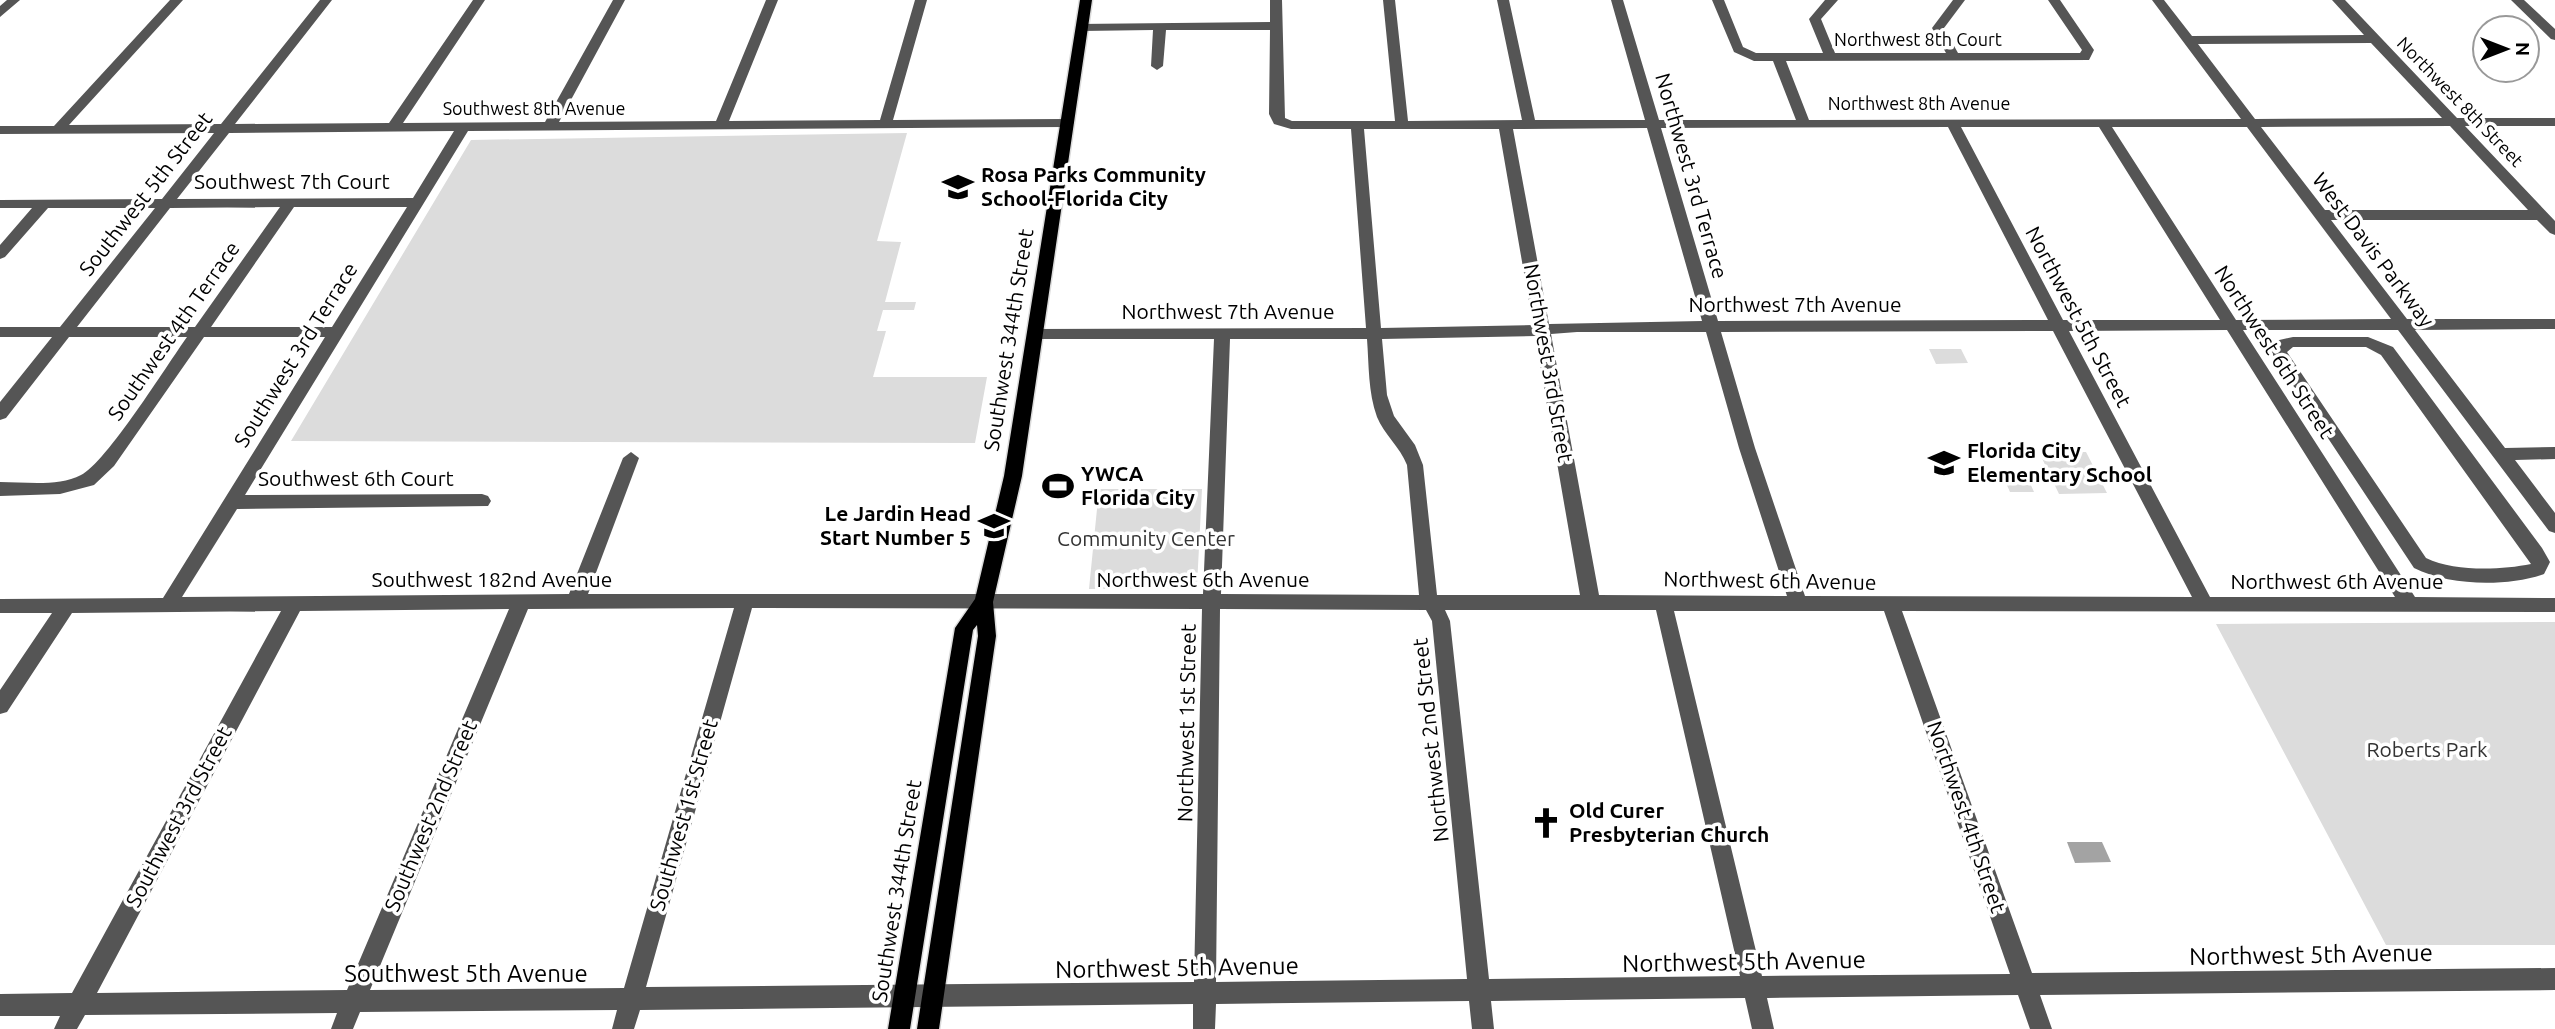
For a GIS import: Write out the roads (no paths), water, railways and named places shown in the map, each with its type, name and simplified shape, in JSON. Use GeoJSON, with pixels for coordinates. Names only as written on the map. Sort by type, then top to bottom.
{"type":"FeatureCollection","features":[{"type":"Feature","properties":{"kind":"main road","name":"Southwest 344th Street"},"geometry":{"type":"LineString","coordinates":[[928,1029],[988,628],[984,602],[1013,477],[1086,0]]}},
{"type":"Feature","properties":{"kind":"main road","name":"Southwest 344th Street"},"geometry":{"type":"LineString","coordinates":[[899,1029],[964,628],[984,602]]}},
{"type":"Feature","properties":{"kind":"street"},"geometry":{"type":"LineString","coordinates":[[0,13],[14,0]]}},
{"type":"Feature","properties":{"kind":"street"},"geometry":{"type":"LineString","coordinates":[[57,130],[177,0]]}},
{"type":"Feature","properties":{"kind":"street","name":"Southwest 5th Street"},"geometry":{"type":"LineString","coordinates":[[0,414],[326,0]]}},
{"type":"Feature","properties":{"kind":"street"},"geometry":{"type":"LineString","coordinates":[[393,128],[480,0]]}},
{"type":"Feature","properties":{"kind":"street"},"geometry":{"type":"LineString","coordinates":[[549,128],[619,0]]}},
{"type":"Feature","properties":{"kind":"street"},"geometry":{"type":"LineString","coordinates":[[720,127],[772,0]]}},
{"type":"Feature","properties":{"kind":"street"},"geometry":{"type":"LineString","coordinates":[[885,125],[921,0]]}},
{"type":"Feature","properties":{"kind":"street"},"geometry":{"type":"LineString","coordinates":[[1082,27],[1276,26],[1276,0]]}},
{"type":"Feature","properties":{"kind":"street"},"geometry":{"type":"LineString","coordinates":[[1389,0],[1402,125]]}},
{"type":"Feature","properties":{"kind":"street"},"geometry":{"type":"LineString","coordinates":[[1503,0],[1529,124]]}},
{"type":"Feature","properties":{"kind":"street","name":"Northwest 3rd Terrace"},"geometry":{"type":"LineString","coordinates":[[1617,0],[1747,448],[1799,605]]}},
{"type":"Feature","properties":{"kind":"street","name":"Northwest 8th Court"},"geometry":{"type":"LineString","coordinates":[[1718,0],[1738,49],[1744,54],[1777,58],[2084,57],[2088,50],[2054,0]]}},
{"type":"Feature","properties":{"kind":"street"},"geometry":{"type":"LineString","coordinates":[[1831,58],[1815,19],[1832,0]]}},
{"type":"Feature","properties":{"kind":"street"},"geometry":{"type":"LineString","coordinates":[[1954,57],[1938,28],[1959,0]]}},
{"type":"Feature","properties":{"kind":"street","name":"West Davis Parkway"},"geometry":{"type":"LineString","coordinates":[[2158,0],[2555,526]]}},
{"type":"Feature","properties":{"kind":"street","name":"Northwest 8th Street"},"geometry":{"type":"LineString","coordinates":[[2338,0],[2555,230]]}},
{"type":"Feature","properties":{"kind":"street"},"geometry":{"type":"LineString","coordinates":[[2516,0],[2555,36]]}},
{"type":"Feature","properties":{"kind":"street","name":"Northwest 8th Avenue"},"geometry":{"type":"LineString","coordinates":[[1276,26],[1276,114],[1283,123],[2555,122]]}},
{"type":"Feature","properties":{"kind":"street"},"geometry":{"type":"LineString","coordinates":[[1157,66],[1160,27]]}},
{"type":"Feature","properties":{"kind":"street"},"geometry":{"type":"LineString","coordinates":[[2187,40],[2374,40]]}},
{"type":"Feature","properties":{"kind":"street"},"geometry":{"type":"LineString","coordinates":[[1777,58],[1804,123]]}},
{"type":"Feature","properties":{"kind":"street","name":"Northwest 6th Street"},"geometry":{"type":"LineString","coordinates":[[2102,122],[2410,605]]}},
{"type":"Feature","properties":{"kind":"street","name":"Southwest 8th Avenue"},"geometry":{"type":"LineString","coordinates":[[0,130],[1067,123]]}},
{"type":"Feature","properties":{"kind":"street","name":"Northwest 5th Street"},"geometry":{"type":"LineString","coordinates":[[1952,123],[2205,606]]}},
{"type":"Feature","properties":{"kind":"street","name":"Northwest 3rd Street"},"geometry":{"type":"LineString","coordinates":[[1505,124],[1591,603]]}},
{"type":"Feature","properties":{"kind":"street","name":"Northwest 2nd Street"},"geometry":{"type":"LineString","coordinates":[[1357,125],[1381,405],[1386,418],[1409,449],[1415,464],[1426,591],[1441,621],[1483,1029]]}},
{"type":"Feature","properties":{"kind":"street","name":"Southwest 3rd Terrace"},"geometry":{"type":"LineString","coordinates":[[168,605],[463,128]]}},
{"type":"Feature","properties":{"kind":"street","name":"Southwest 7th Court"},"geometry":{"type":"LineString","coordinates":[[0,204],[416,202]]}},
{"type":"Feature","properties":{"kind":"street","name":"Southwest 4th Terrace"},"geometry":{"type":"LineString","coordinates":[[0,489],[60,488],[88,480],[108,462],[290,203]]}},
{"type":"Feature","properties":{"kind":"street"},"geometry":{"type":"LineString","coordinates":[[0,254],[44,204]]}},
{"type":"Feature","properties":{"kind":"street"},"geometry":{"type":"LineString","coordinates":[[2321,215],[2541,215]]}},
{"type":"Feature","properties":{"kind":"street","name":"Northwest 7th Avenue"},"geometry":{"type":"LineString","coordinates":[[1035,334],[1374,333],[1712,326],[2555,324]]}},
{"type":"Feature","properties":{"kind":"street"},"geometry":{"type":"LineString","coordinates":[[0,332],[335,332]]}},
{"type":"Feature","properties":{"kind":"street","name":"Northwest 1st Street"},"geometry":{"type":"LineString","coordinates":[[1203,1029],[1212,603],[1222,333]]}},
{"type":"Feature","properties":{"kind":"street"},"geometry":{"type":"LineString","coordinates":[[2364,342],[2383,347],[2391,354],[2505,510],[2539,558],[2538,569],[2523,572],[2438,572],[2420,563],[2400,538],[2279,352],[2279,347],[2284,343],[2364,342]]}},
{"type":"Feature","properties":{"kind":"street"},"geometry":{"type":"LineString","coordinates":[[2260,370],[2290,369]]}},
{"type":"Feature","properties":{"kind":"street"},"geometry":{"type":"LineString","coordinates":[[2500,454],[2555,453]]}},
{"type":"Feature","properties":{"kind":"street"},"geometry":{"type":"LineString","coordinates":[[575,603],[631,457]]}},
{"type":"Feature","properties":{"kind":"street","name":"Southwest 6th Court"},"geometry":{"type":"LineString","coordinates":[[230,502],[482,501]]}},
{"type":"Feature","properties":{"kind":"street"},"geometry":{"type":"LineString","coordinates":[[2505,510],[2543,510]]}},
{"type":"Feature","properties":{"kind":"street"},"geometry":{"type":"LineString","coordinates":[[2367,538],[2400,538]]}},
{"type":"Feature","properties":{"kind":"street","name":"Southwest 1st Street"},"geometry":{"type":"LineString","coordinates":[[624,1029],[745,601]]}},
{"type":"Feature","properties":{"kind":"street","name":"Northwest 6th Avenue"},"geometry":{"type":"LineString","coordinates":[[984,602],[1664,602],[1891,606],[2555,605]]}},
{"type":"Feature","properties":{"kind":"street","name":"Southwest 182nd Avenue"},"geometry":{"type":"LineString","coordinates":[[0,606],[984,602]]}},
{"type":"Feature","properties":{"kind":"street"},"geometry":{"type":"LineString","coordinates":[[1664,602],[1763,1029]]}},
{"type":"Feature","properties":{"kind":"street","name":"Southwest 2nd Street"},"geometry":{"type":"LineString","coordinates":[[342,1029],[521,603]]}},
{"type":"Feature","properties":{"kind":"street","name":"Southwest 3rd Street"},"geometry":{"type":"LineString","coordinates":[[65,1029],[294,604]]}},
{"type":"Feature","properties":{"kind":"street"},"geometry":{"type":"LineString","coordinates":[[0,706],[67,606]]}},
{"type":"Feature","properties":{"kind":"street","name":"Northwest 4th Street"},"geometry":{"type":"LineString","coordinates":[[1891,606],[2041,1029]]}},
{"type":"Feature","properties":{"kind":"street","name":"Northwest 5th Avenue"},"geometry":{"type":"LineString","coordinates":[[933,996],[2555,979]]}},
{"type":"Feature","properties":{"kind":"street","name":"Southwest 5th Avenue"},"geometry":{"type":"LineString","coordinates":[[0,1005],[933,996]]}},
{"type":"Feature","properties":{"kind":"place","name":"Rosa Parks Community School-Florida City"},"geometry":{"type":"Point","coordinates":[958,187]}},
{"type":"Feature","properties":{"kind":"place","name":"Florida City Elementary School"},"geometry":{"type":"Point","coordinates":[1944,463]}},
{"type":"Feature","properties":{"kind":"place","name":"YWCA Florida City"},"geometry":{"type":"Point","coordinates":[1058,486]}},
{"type":"Feature","properties":{"kind":"place","name":"Le Jardin Head Start Number 5"},"geometry":{"type":"Point","coordinates":[994,526]}},
{"type":"Feature","properties":{"kind":"place","name":"Old Curer Presbyterian Church"},"geometry":{"type":"Point","coordinates":[1546,823]}},
{"type":"Feature","properties":{"kind":"park label","name":"Community Center"},"geometry":{"type":"Point","coordinates":[1146,539]}},
{"type":"Feature","properties":{"kind":"park label","name":"Roberts Park"},"geometry":{"type":"Point","coordinates":[2427,750]}}]}
